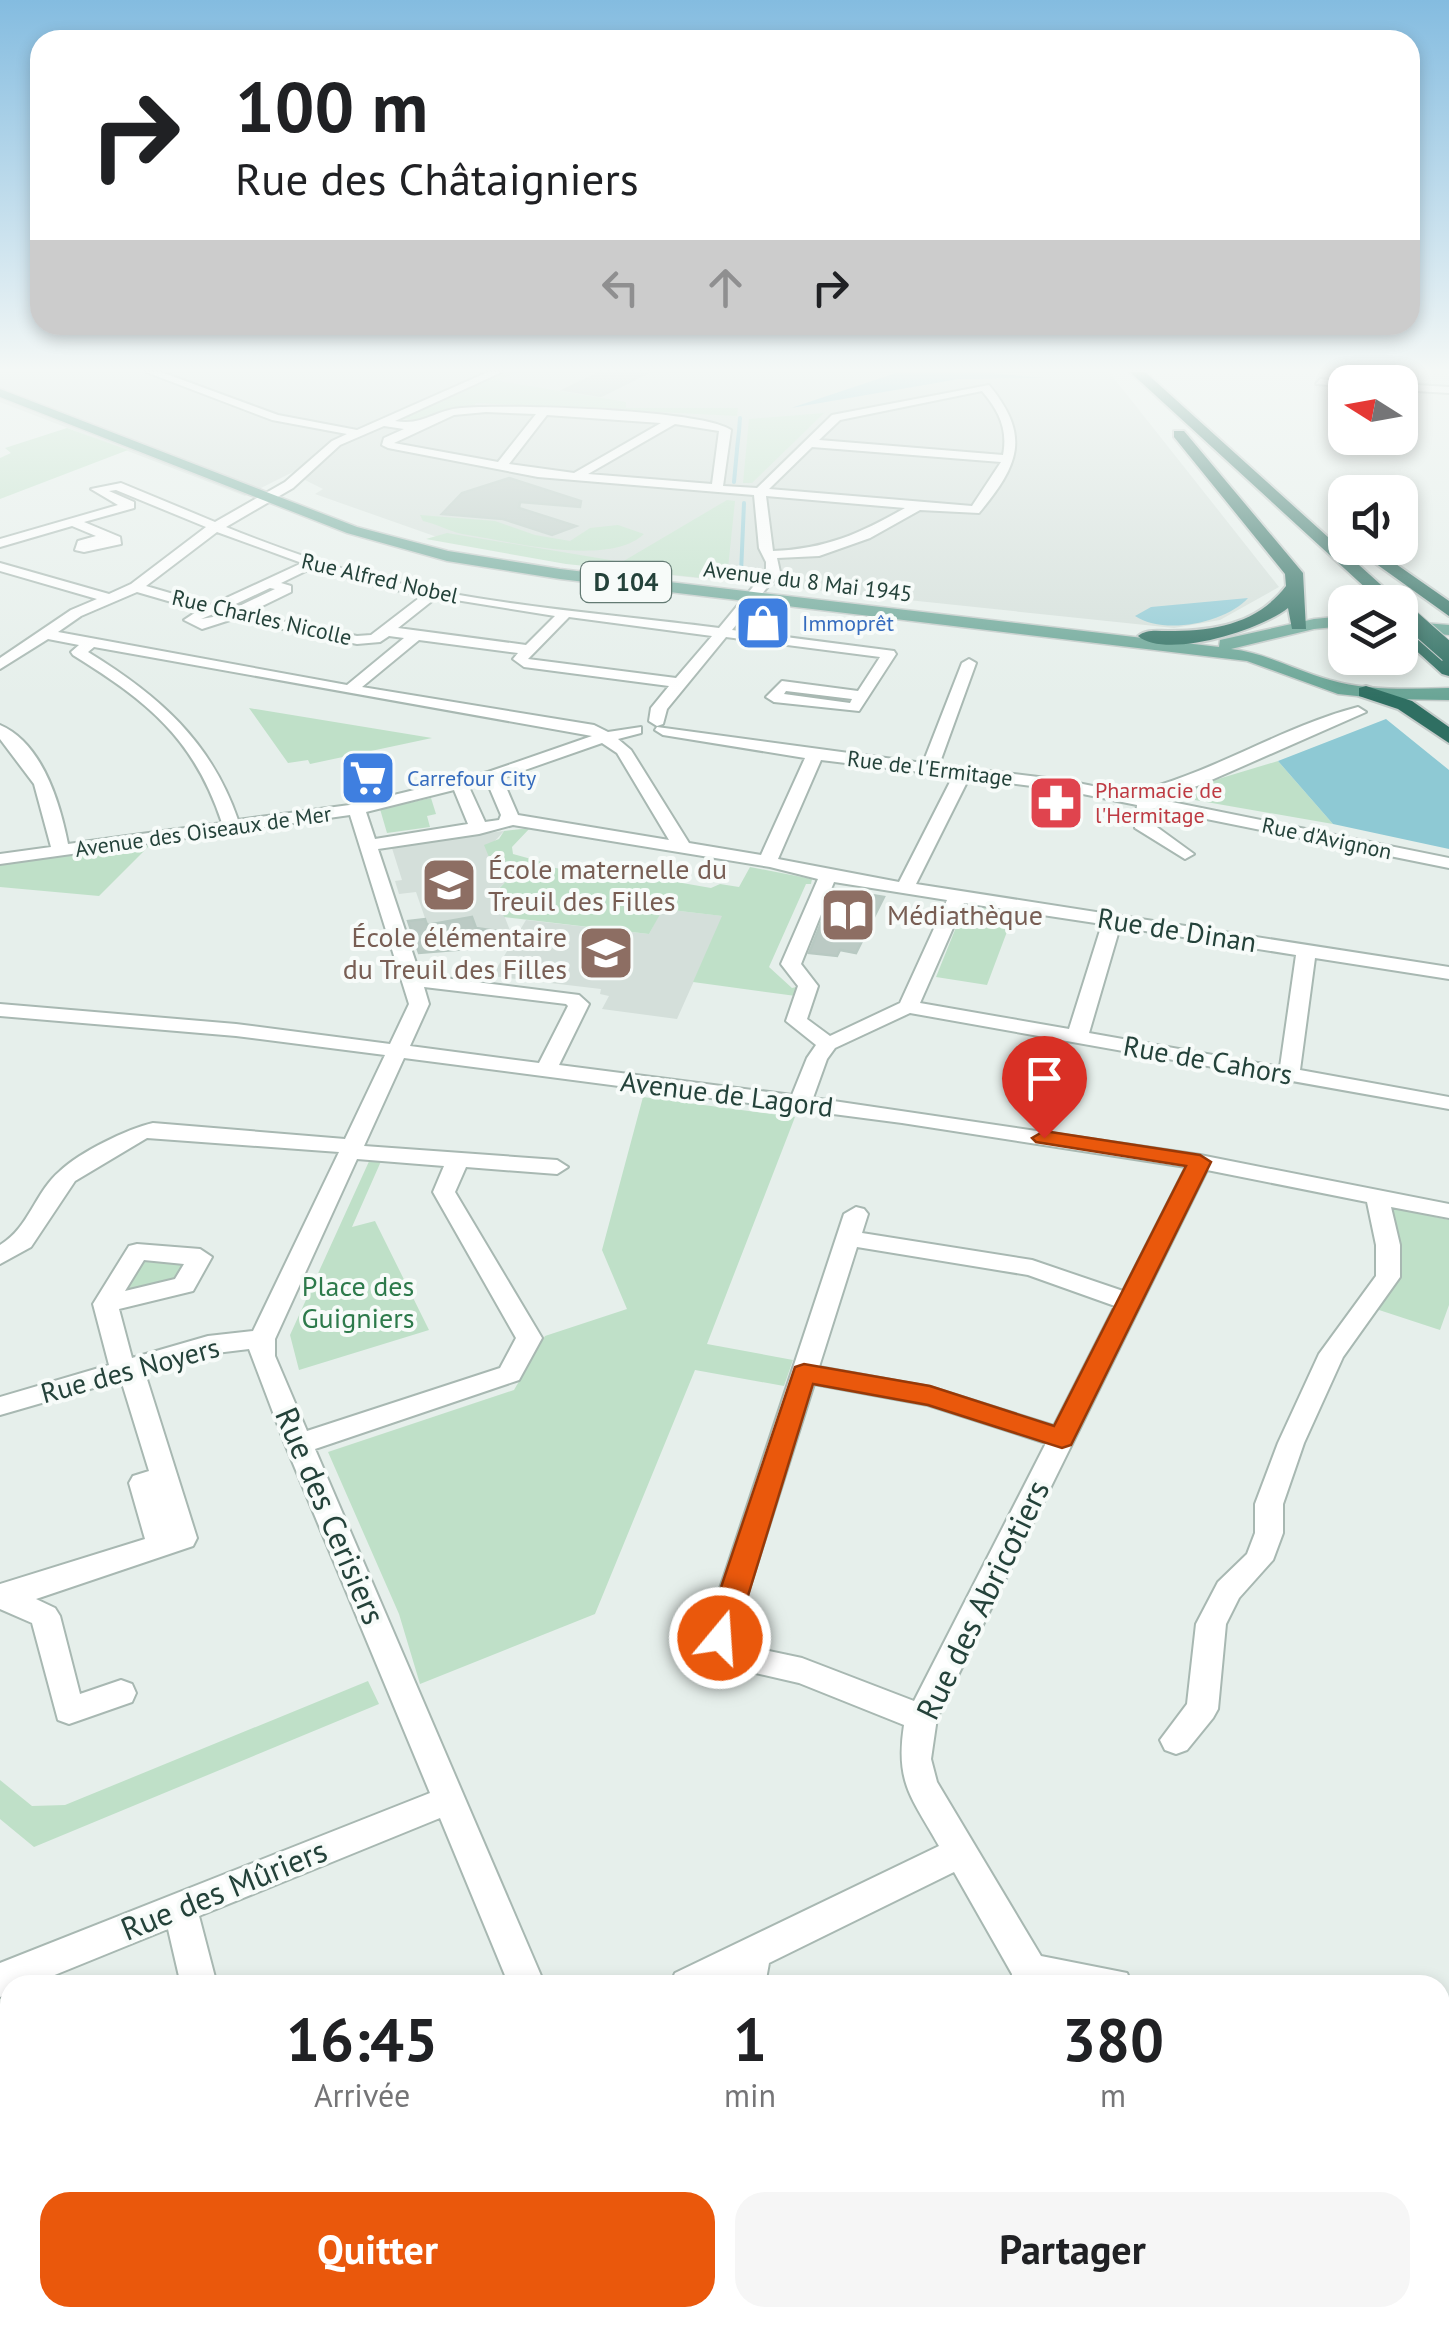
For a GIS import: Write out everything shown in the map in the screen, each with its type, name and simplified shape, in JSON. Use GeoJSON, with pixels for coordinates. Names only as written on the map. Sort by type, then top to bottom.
{"type":"FeatureCollection","features":[{"type":"Feature","properties":{"kind":"highway"},"geometry":{"type":"LineString","coordinates":[[1217,481],[1294,573],[1299,625]]}},
{"type":"Feature","properties":{"kind":"highway"},"geometry":{"type":"LineString","coordinates":[[1239,481],[1355,585]]}},
{"type":"Feature","properties":{"kind":"highway"},"geometry":{"type":"LineString","coordinates":[[1253,481],[1366,585]]}},
{"type":"Feature","properties":{"kind":"highway"},"geometry":{"type":"LineString","coordinates":[[1257,481],[1328,525]]}},
{"type":"Feature","properties":{"kind":"highway"},"geometry":{"type":"LineString","coordinates":[[1386,565],[1449,608]]}},
{"type":"Feature","properties":{"kind":"highway"},"geometry":{"type":"LineString","coordinates":[[1147,636],[1198,636],[1237,628],[1285,604],[1296,587]]}},
{"type":"Feature","properties":{"kind":"highway"},"geometry":{"type":"LineString","coordinates":[[1418,630],[1449,654]]}},
{"type":"Feature","properties":{"kind":"highway"},"geometry":{"type":"LineString","coordinates":[[1418,636],[1449,670]]}},
{"type":"Feature","properties":{"kind":"highway"},"geometry":{"type":"LineString","coordinates":[[1362,702],[1405,706],[1449,737]]}},
{"type":"Feature","properties":{"kind":"main road","name":"Avenue du 8 Mai 1945"},"geometry":{"type":"LineString","coordinates":[[233,481],[272,495]]}},
{"type":"Feature","properties":{"kind":"main road","name":"Avenue du 8 Mai 1945"},"geometry":{"type":"LineString","coordinates":[[237,481],[372,537],[446,556],[1228,644],[1273,638],[1299,625],[1328,622]]}},
{"type":"Feature","properties":{"kind":"main road","name":"Avenue du 8 Mai 1945"},"geometry":{"type":"LineString","coordinates":[[750,592],[1248,656],[1278,663],[1362,702],[1449,694]]}},
{"type":"Feature","properties":{"kind":"main road"},"geometry":{"type":"LineString","coordinates":[[1418,621],[1449,630]]}},
{"type":"Feature","properties":{"kind":"main road"},"geometry":{"type":"LineString","coordinates":[[1273,638],[1270,650],[1278,663]]}},
{"type":"Feature","properties":{"kind":"street"},"geometry":{"type":"LineString","coordinates":[[0,665],[105,598],[136,587],[214,528],[290,481]]}},
{"type":"Feature","properties":{"kind":"street"},"geometry":{"type":"LineString","coordinates":[[629,481],[976,510],[1000,481]]}},
{"type":"Feature","properties":{"kind":"street"},"geometry":{"type":"LineString","coordinates":[[717,488],[718,481]]}},
{"type":"Feature","properties":{"kind":"street"},"geometry":{"type":"LineString","coordinates":[[760,492],[772,481]]}},
{"type":"Feature","properties":{"kind":"street","name":"Rue Alfred Nobel"},"geometry":{"type":"LineString","coordinates":[[128,505],[97,489],[115,486],[312,564],[432,594],[889,654],[862,696]]}},
{"type":"Feature","properties":{"kind":"street"},"geometry":{"type":"LineString","coordinates":[[637,726],[718,632],[760,574],[768,556],[760,492]]}},
{"type":"Feature","properties":{"kind":"street"},"geometry":{"type":"LineString","coordinates":[[0,543],[148,500]]}},
{"type":"Feature","properties":{"kind":"street"},"geometry":{"type":"LineString","coordinates":[[768,556],[814,553],[866,535],[918,506]]}},
{"type":"Feature","properties":{"kind":"street"},"geometry":{"type":"LineString","coordinates":[[71,521],[108,537]]}},
{"type":"Feature","properties":{"kind":"street"},"geometry":{"type":"LineString","coordinates":[[270,583],[286,589],[208,625],[191,620],[213,609],[270,583],[312,564]]}},
{"type":"Feature","properties":{"kind":"street"},"geometry":{"type":"LineString","coordinates":[[0,566],[105,598]]}},
{"type":"Feature","properties":{"kind":"street","name":"Rue Charles Nicolle"},"geometry":{"type":"LineString","coordinates":[[136,587],[232,615],[357,640],[375,639],[386,631],[529,650]]}},
{"type":"Feature","properties":{"kind":"street"},"geometry":{"type":"LineString","coordinates":[[386,631],[432,594]]}},
{"type":"Feature","properties":{"kind":"street"},"geometry":{"type":"LineString","coordinates":[[566,612],[520,661],[674,682]]}},
{"type":"Feature","properties":{"kind":"street"},"geometry":{"type":"LineString","coordinates":[[46,634],[256,674],[580,726],[606,736],[623,750],[684,850]]}},
{"type":"Feature","properties":{"kind":"street"},"geometry":{"type":"LineString","coordinates":[[352,688],[416,635]]}},
{"type":"Feature","properties":{"kind":"street"},"geometry":{"type":"LineString","coordinates":[[94,641],[78,652],[154,700],[197,745],[217,780],[232,828]]}},
{"type":"Feature","properties":{"kind":"street"},"geometry":{"type":"LineString","coordinates":[[930,767],[969,664]]}},
{"type":"Feature","properties":{"kind":"street"},"geometry":{"type":"LineString","coordinates":[[660,726],[659,708],[674,682]]}},
{"type":"Feature","properties":{"kind":"street"},"geometry":{"type":"LineString","coordinates":[[782,686],[862,696],[854,708],[774,697],[782,686]]}},
{"type":"Feature","properties":{"kind":"street"},"geometry":{"type":"LineString","coordinates":[[1185,854],[1141,824],[1146,800],[1160,789],[1194,781],[1362,702]]}},
{"type":"Feature","properties":{"kind":"street","name":"Avenue des Oiseaux de Mer"},"geometry":{"type":"LineString","coordinates":[[0,859],[357,809],[493,776],[637,726]]}},
{"type":"Feature","properties":{"kind":"street","name":"Rue de l'Ermitage"},"geometry":{"type":"LineString","coordinates":[[637,726],[646,734],[660,726],[815,754],[964,771],[1146,800]]}},
{"type":"Feature","properties":{"kind":"street"},"geometry":{"type":"LineString","coordinates":[[0,730],[19,748],[52,798],[60,851]]}},
{"type":"Feature","properties":{"kind":"street"},"geometry":{"type":"LineString","coordinates":[[770,862],[768,857],[815,754]]}},
{"type":"Feature","properties":{"kind":"street"},"geometry":{"type":"LineString","coordinates":[[905,888],[964,771]]}},
{"type":"Feature","properties":{"kind":"street"},"geometry":{"type":"LineString","coordinates":[[368,844],[478,830],[505,822],[493,776]]}},
{"type":"Feature","properties":{"kind":"street"},"geometry":{"type":"LineString","coordinates":[[460,785],[478,830]]}},
{"type":"Feature","properties":{"kind":"street","name":"Rue d'Avignon"},"geometry":{"type":"LineString","coordinates":[[1146,800],[1449,863]]}},
{"type":"Feature","properties":{"kind":"street"},"geometry":{"type":"LineString","coordinates":[[262,1338],[418,1004],[357,809]]}},
{"type":"Feature","properties":{"kind":"street","name":"Rue de Dinan"},"geometry":{"type":"LineString","coordinates":[[505,822],[534,823],[770,862],[828,876],[1449,972]]}},
{"type":"Feature","properties":{"kind":"street"},"geometry":{"type":"LineString","coordinates":[[828,876],[791,964],[808,986],[796,1021],[828,1044]]}},
{"type":"Feature","properties":{"kind":"street"},"geometry":{"type":"LineString","coordinates":[[800,1104],[817,1058],[828,1044],[908,1007],[958,896]]}},
{"type":"Feature","properties":{"kind":"street"},"geometry":{"type":"LineString","coordinates":[[1077,1038],[1113,920]]}},
{"type":"Feature","properties":{"kind":"street"},"geometry":{"type":"LineString","coordinates":[[1289,1074],[1306,950]]}},
{"type":"Feature","properties":{"kind":"street"},"geometry":{"type":"LineString","coordinates":[[412,980],[572,999],[579,1004],[545,1072]]}},
{"type":"Feature","properties":{"kind":"street","name":"Rue de Cahors"},"geometry":{"type":"LineString","coordinates":[[908,1007],[1449,1102]]}},
{"type":"Feature","properties":{"kind":"street","name":"Avenue de Lagord"},"geometry":{"type":"LineString","coordinates":[[0,1010],[236,1030],[800,1104],[1200,1162],[1449,1210]]}},
{"type":"Feature","properties":{"kind":"street"},"geometry":{"type":"LineString","coordinates":[[0,1256],[23,1242],[67,1176],[153,1130],[556,1167]]}},
{"type":"Feature","properties":{"kind":"street"},"geometry":{"type":"LineString","coordinates":[[298,1444],[510,1374],[530,1338],[444,1192],[459,1158]]}},
{"type":"Feature","properties":{"kind":"street","name":"Rue des Abricotiers"},"geometry":{"type":"LineString","coordinates":[[1028,1975],[922,1786],[915,1758],[922,1718],[1200,1162]]}},
{"type":"Feature","properties":{"kind":"street"},"geometry":{"type":"LineString","coordinates":[[1176,1740],[1202,1709],[1211,1624],[1228,1590],[1259,1560],[1268,1533],[1270,1504],[1286,1458],[1332,1354],[1388,1277],[1388,1245],[1377,1196]]}},
{"type":"Feature","properties":{"kind":"street"},"geometry":{"type":"LineString","coordinates":[[922,1718],[802,1671],[714,1652],[852,1226],[1032,1268],[1130,1302]]}},
{"type":"Feature","properties":{"kind":"street"},"geometry":{"type":"LineString","coordinates":[[2,1597],[41,1601],[183,1538],[105,1304]]}},
{"type":"Feature","properties":{"kind":"street","name":"Rue des Noyers"},"geometry":{"type":"LineString","coordinates":[[0,1406],[208,1345],[262,1338]]}},
{"type":"Feature","properties":{"kind":"street","name":"Rue des Cerisiers"},"geometry":{"type":"LineString","coordinates":[[262,1338],[262,1356],[298,1444],[306,1453],[523,1975]]}},
{"type":"Feature","properties":{"kind":"street"},"geometry":{"type":"LineString","coordinates":[[804,1373],[930,1396],[1062,1438]]}},
{"type":"Feature","properties":{"kind":"street"},"geometry":{"type":"LineString","coordinates":[[41,1601],[69,1711],[122,1693]]}},
{"type":"Feature","properties":{"kind":"street","name":"Rue des Mûriers"},"geometry":{"type":"LineString","coordinates":[[12,1975],[448,1800]]}},
{"type":"Feature","properties":{"kind":"street"},"geometry":{"type":"LineString","coordinates":[[750,1970],[962,1851]]}},
{"type":"Feature","properties":{"kind":"street"},"geometry":{"type":"LineString","coordinates":[[180,1908],[197,1975]]}},
{"type":"Feature","properties":{"kind":"shaded area"},"geometry":{"type":"Polygon","coordinates":[[[205,481],[276,481],[245,496],[205,481]]]}},
{"type":"Feature","properties":{"kind":"shaded area"},"geometry":{"type":"Polygon","coordinates":[[[306,481],[1195,481],[1279,587],[1220,620],[1174,628],[631,571],[510,553],[437,537],[315,494],[323,489],[306,481]]]}},
{"type":"Feature","properties":{"kind":"shaded area","name":"École maternelle du Treuil des Filles"},"geometry":{"type":"Polygon","coordinates":[[[504,831],[494,842],[499,860],[513,865],[517,871],[495,892],[511,933],[504,946],[419,953],[408,921],[425,918],[416,892],[399,894],[395,881],[402,880],[391,845],[504,831]]]}},
{"type":"Feature","properties":{"kind":"shaded area","name":"École élémentaire du Treuil des Filles"},"geometry":{"type":"Polygon","coordinates":[[[662,909],[723,916],[677,1019],[602,1009],[609,996],[600,994],[601,989],[492,976],[526,920],[649,934],[662,909]]]}},
{"type":"Feature","properties":{"kind":"green space"},"geometry":{"type":"Polygon","coordinates":[[[0,481],[48,481],[0,499],[0,481]]]}},
{"type":"Feature","properties":{"kind":"green space"},"geometry":{"type":"Polygon","coordinates":[[[727,500],[735,501],[728,568],[721,576],[723,580],[566,564],[426,539],[447,533],[622,562],[727,500]]]}},
{"type":"Feature","properties":{"kind":"green space"},"geometry":{"type":"Polygon","coordinates":[[[420,515],[495,521],[535,535],[570,541],[590,528],[618,525],[644,534],[628,544],[608,549],[560,550],[462,534],[423,521],[420,515]]]}},
{"type":"Feature","properties":{"kind":"green space"},"geometry":{"type":"Polygon","coordinates":[[[249,708],[432,738],[310,764],[308,760],[288,763],[249,708]]]}},
{"type":"Feature","properties":{"kind":"green space"},"geometry":{"type":"Polygon","coordinates":[[[1278,761],[1333,824],[1172,796],[1175,792],[1278,761]]]}},
{"type":"Feature","properties":{"kind":"green space"},"geometry":{"type":"Polygon","coordinates":[[[431,798],[436,814],[427,816],[430,827],[387,833],[380,809],[431,798]]]}},
{"type":"Feature","properties":{"kind":"green space"},"geometry":{"type":"Polygon","coordinates":[[[530,828],[512,847],[513,854],[542,862],[540,865],[598,876],[642,876],[711,888],[720,884],[739,887],[750,867],[812,879],[811,884],[806,884],[769,967],[792,988],[801,986],[796,996],[693,982],[722,916],[663,909],[649,934],[504,917],[495,893],[517,870],[513,865],[491,862],[484,845],[499,839],[504,831],[530,828]]]}},
{"type":"Feature","properties":{"kind":"green space"},"geometry":{"type":"Polygon","coordinates":[[[152,843],[99,896],[0,887],[0,863],[152,843]]]}},
{"type":"Feature","properties":{"kind":"green space"},"geometry":{"type":"Polygon","coordinates":[[[965,905],[1014,913],[987,985],[936,977],[965,905]]]}},
{"type":"Feature","properties":{"kind":"green space"},"geometry":{"type":"Polygon","coordinates":[[[643,1097],[795,1117],[707,1344],[793,1360],[784,1386],[695,1370],[595,1614],[420,1684],[399,1614],[328,1452],[514,1390],[545,1336],[627,1309],[602,1250],[643,1097]]]}},
{"type":"Feature","properties":{"kind":"green space","name":"Place des Guigniers"},"geometry":{"type":"Polygon","coordinates":[[[371,1157],[382,1159],[352,1227],[375,1221],[429,1330],[299,1370],[290,1335],[371,1157]]]}},
{"type":"Feature","properties":{"kind":"green space"},"geometry":{"type":"Polygon","coordinates":[[[1389,1207],[1449,1220],[1449,1305],[1440,1330],[1376,1309],[1389,1207]]]}},
{"type":"Feature","properties":{"kind":"green space"},"geometry":{"type":"Polygon","coordinates":[[[137,1252],[200,1257],[184,1285],[105,1304],[137,1252]]]}},
{"type":"Feature","properties":{"kind":"green space"},"geometry":{"type":"Polygon","coordinates":[[[368,1681],[379,1704],[34,1847],[0,1819],[0,1780],[32,1806],[65,1805],[368,1681]]]}},
{"type":"Feature","properties":{"kind":"water"},"geometry":{"type":"Polygon","coordinates":[[[1248,598],[1226,614],[1195,624],[1162,625],[1135,616],[1151,607],[1248,598]]]}},
{"type":"Feature","properties":{"kind":"water"},"geometry":{"type":"Polygon","coordinates":[[[1386,719],[1449,770],[1449,849],[1333,824],[1278,761],[1386,719]]]}},
{"type":"Feature","properties":{"kind":"building"},"geometry":{"type":"Polygon","coordinates":[[[501,481],[517,481],[581,501],[580,507],[520,502],[519,508],[576,526],[552,535],[503,519],[442,514],[462,493],[501,481]]]}},
{"type":"Feature","properties":{"kind":"building","name":"Médiathèque"},"geometry":{"type":"Polygon","coordinates":[[[835,889],[884,897],[856,953],[809,953],[835,889]]]}},
{"type":"Feature","properties":{"kind":"building"},"geometry":{"type":"Polygon","coordinates":[[[472,917],[476,928],[511,933],[504,946],[419,953],[408,921],[425,919],[427,925],[472,917]]]}},
{"type":"Feature","properties":{"kind":"waterway"},"geometry":{"type":"LineString","coordinates":[[741,573],[744,503]]}},
{"type":"Feature","properties":{"kind":"place","name":"Immoprêt"},"geometry":{"type":"Point","coordinates":[763,623]}},
{"type":"Feature","properties":{"kind":"place","name":"Carrefour City"},"geometry":{"type":"Point","coordinates":[368,778]}},
{"type":"Feature","properties":{"kind":"place","name":"Pharmacie de l'Hermitage"},"geometry":{"type":"Point","coordinates":[1056,803]}},
{"type":"Feature","properties":{"kind":"place","name":"École maternelle du Treuil des Filles"},"geometry":{"type":"Point","coordinates":[449,885]}},
{"type":"Feature","properties":{"kind":"place","name":"Médiathèque"},"geometry":{"type":"Point","coordinates":[848,915]}},
{"type":"Feature","properties":{"kind":"place","name":"École élémentaire du Treuil des Filles"},"geometry":{"type":"Point","coordinates":[606,953]}},
{"type":"Feature","properties":{"kind":"route"},"geometry":{"type":"LineString","coordinates":[[720,1638],[804,1373],[930,1396],[1062,1438],[1200,1162],[1044,1138]]}}]}
